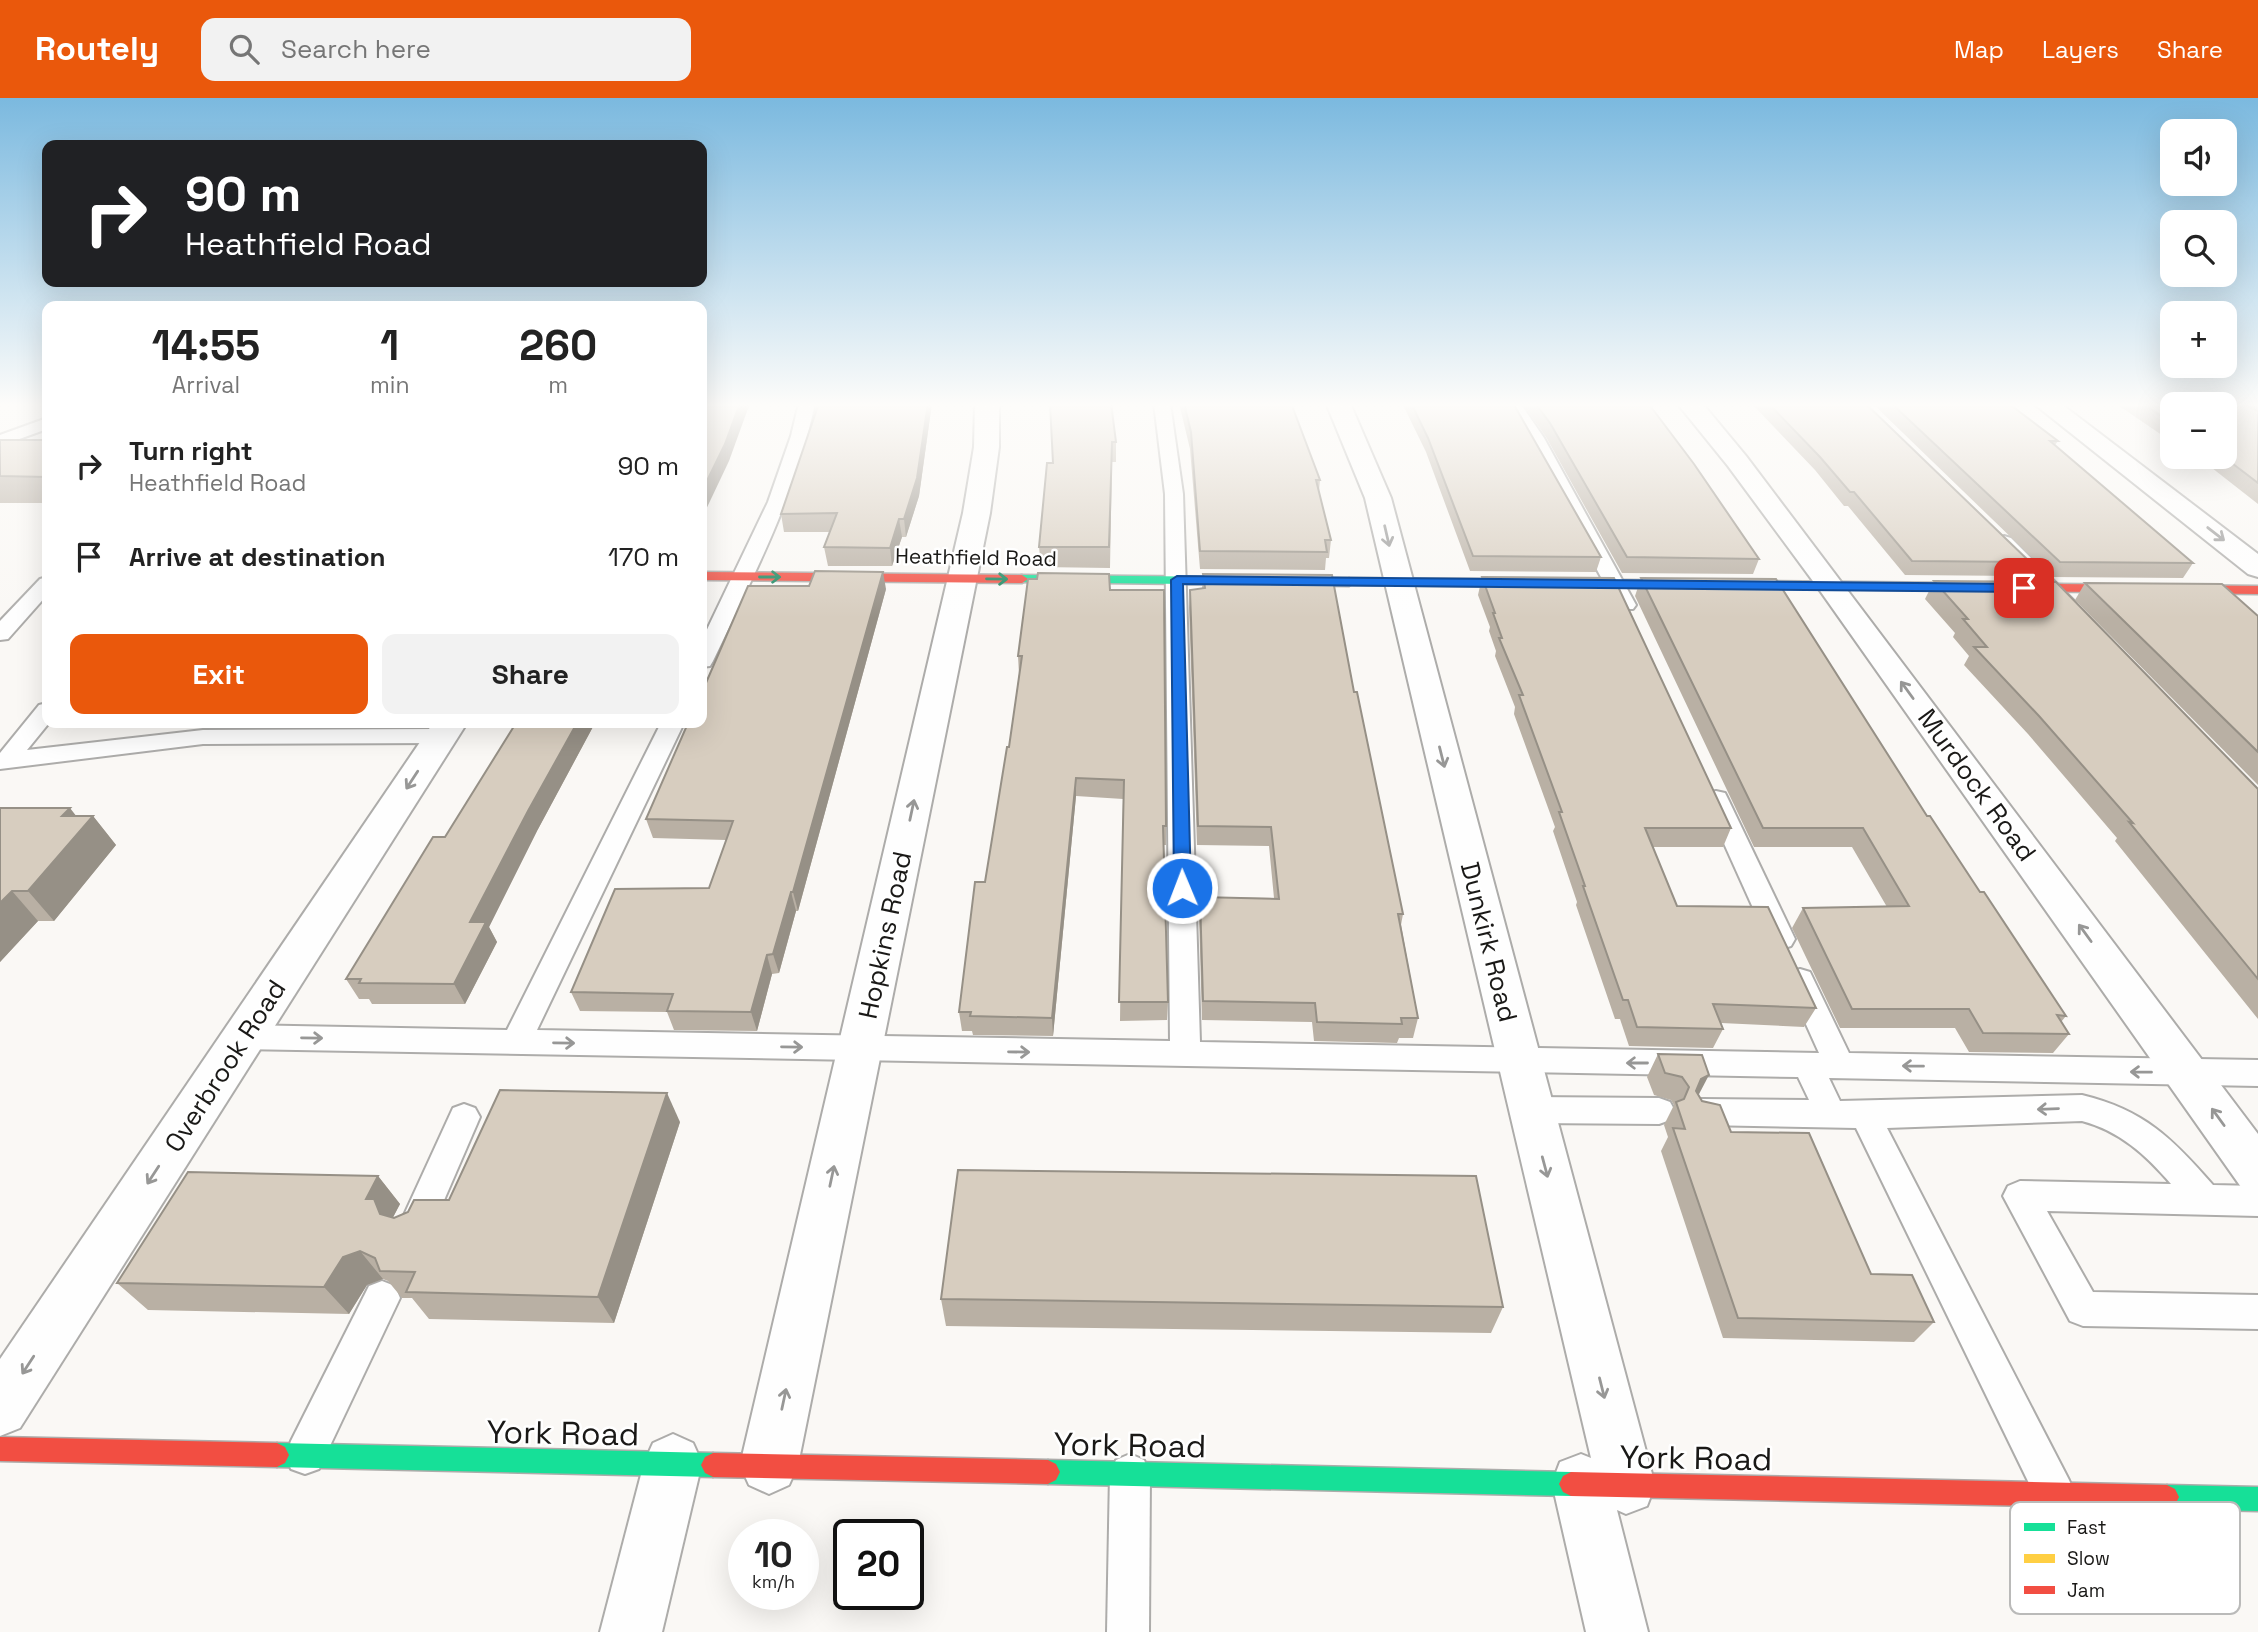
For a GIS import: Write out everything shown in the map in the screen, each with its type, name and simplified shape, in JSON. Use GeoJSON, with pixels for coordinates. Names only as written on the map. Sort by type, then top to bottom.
{"type":"FeatureCollection","features":[{"type":"Feature","properties":{"kind":"street","name":"Hopkins Road"},"geometry":{"type":"LineString","coordinates":[[769,1465],[963,578],[980,475]]}},
{"type":"Feature","properties":{"kind":"street","name":"Dunkirk Road"},"geometry":{"type":"LineString","coordinates":[[1368,475],[1378,498],[1532,1110],[1603,1484],[1617,1632]]}},
{"type":"Feature","properties":{"kind":"street","name":"Murdock Road"},"geometry":{"type":"LineString","coordinates":[[1747,475],[2255,1163]]}},
{"type":"Feature","properties":{"kind":"street"},"geometry":{"type":"LineString","coordinates":[[2137,475],[2258,568]]}},
{"type":"Feature","properties":{"kind":"street","name":"Heathfield Road"},"geometry":{"type":"LineString","coordinates":[[707,576],[2258,590]]}},
{"type":"Feature","properties":{"kind":"street","name":"Overbrook Road"},"geometry":{"type":"LineString","coordinates":[[0,1408],[445,729]]}},
{"type":"Feature","properties":{"kind":"street","name":"York Road"},"geometry":{"type":"LineString","coordinates":[[0,1449],[2258,1499]]}},
{"type":"Feature","properties":{"kind":"street"},"geometry":{"type":"LineString","coordinates":[[631,1632],[673,1463]]}},
{"type":"Feature","properties":{"kind":"lane"},"geometry":{"type":"LineString","coordinates":[[707,651],[787,475]]}},
{"type":"Feature","properties":{"kind":"lane"},"geometry":{"type":"LineString","coordinates":[[1171,475],[1177,580],[1185,1055]]}},
{"type":"Feature","properties":{"kind":"lane"},"geometry":{"type":"LineString","coordinates":[[1555,475],[1616,584],[1638,631]]}},
{"type":"Feature","properties":{"kind":"lane"},"geometry":{"type":"LineString","coordinates":[[1987,525],[2081,619]]}},
{"type":"Feature","properties":{"kind":"lane"},"geometry":{"type":"LineString","coordinates":[[0,634],[42,588]]}},
{"type":"Feature","properties":{"kind":"lane"},"geometry":{"type":"LineString","coordinates":[[4,761],[42,716]]}},
{"type":"Feature","properties":{"kind":"lane"},"geometry":{"type":"LineString","coordinates":[[123,747],[136,728]]}},
{"type":"Feature","properties":{"kind":"lane"},"geometry":{"type":"LineString","coordinates":[[516,1042],[670,728]]}},
{"type":"Feature","properties":{"kind":"lane"},"geometry":{"type":"LineString","coordinates":[[4,761],[203,737],[445,729]]}},
{"type":"Feature","properties":{"kind":"lane"},"geometry":{"type":"LineString","coordinates":[[1707,779],[1823,1064],[1831,1114]]}},
{"type":"Feature","properties":{"kind":"lane"},"geometry":{"type":"LineString","coordinates":[[244,1037],[1520,1062],[1823,1064],[2258,1073]]}},
{"type":"Feature","properties":{"kind":"lane"},"geometry":{"type":"LineString","coordinates":[[1702,1112],[1865,1115],[2082,1108],[2124,1121],[2151,1138],[2204,1199]]}},
{"type":"Feature","properties":{"kind":"lane"},"geometry":{"type":"LineString","coordinates":[[1532,1110],[1659,1111]]}},
{"type":"Feature","properties":{"kind":"lane"},"geometry":{"type":"LineString","coordinates":[[1865,1115],[2054,1494]]}},
{"type":"Feature","properties":{"kind":"lane"},"geometry":{"type":"LineString","coordinates":[[415,1228],[464,1117]]}},
{"type":"Feature","properties":{"kind":"lane"},"geometry":{"type":"LineString","coordinates":[[2258,1201],[2021,1196],[2083,1309],[2258,1312]]}},
{"type":"Feature","properties":{"kind":"lane"},"geometry":{"type":"LineString","coordinates":[[305,1455],[382,1298]]}},
{"type":"Feature","properties":{"kind":"lane"},"geometry":{"type":"LineString","coordinates":[[1128,1632],[1130,1474]]}},
{"type":"Feature","properties":{"kind":"building"},"geometry":{"type":"Polygon","coordinates":[[[0,475],[42,475],[42,477],[0,475]]]}},
{"type":"Feature","properties":{"kind":"building"},"geometry":{"type":"Polygon","coordinates":[[[794,475],[918,475],[904,519],[899,519],[890,548],[824,547],[837,513],[781,514],[794,475]]]}},
{"type":"Feature","properties":{"kind":"building"},"geometry":{"type":"Polygon","coordinates":[[[1046,475],[1111,475],[1109,547],[1039,547],[1046,475]]]}},
{"type":"Feature","properties":{"kind":"building"},"geometry":{"type":"Polygon","coordinates":[[[1194,475],[1318,475],[1320,480],[1316,480],[1331,540],[1325,540],[1327,552],[1200,551],[1194,475]]]}},
{"type":"Feature","properties":{"kind":"building"},"geometry":{"type":"Polygon","coordinates":[[[1442,475],[1554,475],[1601,557],[1473,556],[1442,475]]]}},
{"type":"Feature","properties":{"kind":"building"},"geometry":{"type":"Polygon","coordinates":[[[1580,475],[1701,475],[1759,559],[1627,557],[1580,475]]]}},
{"type":"Feature","properties":{"kind":"building"},"geometry":{"type":"Polygon","coordinates":[[[1835,475],[1939,475],[2030,562],[1912,561],[1854,492],[1850,492],[1835,475]]]}},
{"type":"Feature","properties":{"kind":"building"},"geometry":{"type":"Polygon","coordinates":[[[1967,475],[2089,475],[2193,563],[2060,562],[1967,475]]]}},
{"type":"Feature","properties":{"kind":"building"},"geometry":{"type":"Polygon","coordinates":[[[2247,475],[2258,475],[2258,483],[2247,475]]]}},
{"type":"Feature","properties":{"kind":"building"},"geometry":{"type":"Polygon","coordinates":[[[815,571],[883,572],[793,892],[773,954],[767,955],[751,1012],[667,1011],[673,994],[571,992],[615,889],[709,888],[733,821],[646,819],[686,728],[707,728],[707,680],[748,586],[809,586],[815,571]]]}},
{"type":"Feature","properties":{"kind":"building"},"geometry":{"type":"Polygon","coordinates":[[[1038,573],[1109,574],[1110,590],[1164,590],[1166,826],[1163,826],[1168,1002],[1119,1002],[1124,780],[1076,778],[1052,1018],[970,1016],[971,1012],[959,1012],[975,882],[985,882],[1009,747],[1022,656],[1018,656],[1028,579],[1037,579],[1038,573]]]}},
{"type":"Feature","properties":{"kind":"building"},"geometry":{"type":"Polygon","coordinates":[[[1203,574],[1332,575],[1354,692],[1357,692],[1403,914],[1398,914],[1418,1018],[1401,1018],[1402,1024],[1317,1022],[1315,1003],[1203,1001],[1200,897],[1279,899],[1271,827],[1198,826],[1190,590],[1205,588],[1203,574]]]}},
{"type":"Feature","properties":{"kind":"building"},"geometry":{"type":"Polygon","coordinates":[[[1482,577],[1614,578],[1731,828],[1645,828],[1677,906],[1768,907],[1816,1008],[1713,1004],[1723,1029],[1637,1027],[1628,1000],[1623,1000],[1583,886],[1559,812],[1562,812],[1519,695],[1523,695],[1499,638],[1502,638],[1482,577]]]}},
{"type":"Feature","properties":{"kind":"building"},"geometry":{"type":"Polygon","coordinates":[[[1641,578],[1776,579],[1927,816],[1930,816],[1980,892],[1984,892],[2066,1016],[2057,1015],[2069,1034],[1983,1033],[1969,1009],[1852,1009],[1803,908],[1909,906],[1863,828],[1763,828],[1641,578]]]}},
{"type":"Feature","properties":{"kind":"building"},"geometry":{"type":"Polygon","coordinates":[[[1934,581],[2056,582],[2258,789],[2258,979],[2129,822],[2133,823],[1974,647],[1987,647],[1963,619],[1968,619],[1934,581]]]}},
{"type":"Feature","properties":{"kind":"building"},"geometry":{"type":"Polygon","coordinates":[[[2085,583],[2222,584],[2258,616],[2258,752],[2085,583]]]}},
{"type":"Feature","properties":{"kind":"building"},"geometry":{"type":"Polygon","coordinates":[[[513,728],[574,728],[470,922],[486,922],[454,984],[359,983],[361,979],[346,979],[433,837],[445,837],[513,728]]]}},
{"type":"Feature","properties":{"kind":"building"},"geometry":{"type":"Polygon","coordinates":[[[0,808],[70,808],[62,816],[93,816],[28,891],[12,891],[0,903],[0,808]]]}},
{"type":"Feature","properties":{"kind":"building"},"geometry":{"type":"Polygon","coordinates":[[[1658,1054],[1702,1055],[1709,1075],[1701,1079],[1696,1091],[1702,1101],[1720,1105],[1731,1132],[1809,1133],[1871,1274],[1912,1275],[1934,1322],[1738,1318],[1673,1128],[1685,1129],[1676,1102],[1684,1099],[1689,1087],[1682,1077],[1665,1073],[1658,1054]]]}},
{"type":"Feature","properties":{"kind":"building"},"geometry":{"type":"Polygon","coordinates":[[[500,1090],[667,1093],[598,1297],[406,1292],[415,1272],[380,1271],[375,1258],[360,1251],[343,1257],[324,1287],[117,1283],[188,1172],[378,1176],[366,1199],[374,1199],[380,1214],[394,1218],[408,1212],[414,1200],[449,1200],[500,1090]]]}},
{"type":"Feature","properties":{"kind":"building"},"geometry":{"type":"Polygon","coordinates":[[[958,1170],[1476,1176],[1503,1307],[941,1299],[958,1170]]]}},
{"type":"Feature","properties":{"kind":"traffic: fast"},"geometry":{"type":"LineString","coordinates":[[1022,579],[1349,582]]}},
{"type":"Feature","properties":{"kind":"traffic: fast"},"geometry":{"type":"LineString","coordinates":[[277,1455],[713,1465]]}},
{"type":"Feature","properties":{"kind":"traffic: fast"},"geometry":{"type":"LineString","coordinates":[[1048,1472],[1571,1484]]}},
{"type":"Feature","properties":{"kind":"traffic: fast"},"geometry":{"type":"LineString","coordinates":[[2167,1497],[2258,1499]]}},
{"type":"Feature","properties":{"kind":"traffic: slow"},"geometry":{"type":"LineString","coordinates":[[1349,582],[1749,585]]}},
{"type":"Feature","properties":{"kind":"traffic: jam"},"geometry":{"type":"LineString","coordinates":[[707,576],[1022,579]]}},
{"type":"Feature","properties":{"kind":"traffic: jam"},"geometry":{"type":"LineString","coordinates":[[1749,585],[2258,590]]}},
{"type":"Feature","properties":{"kind":"traffic: jam"},"geometry":{"type":"LineString","coordinates":[[0,1449],[277,1455]]}},
{"type":"Feature","properties":{"kind":"traffic: jam"},"geometry":{"type":"LineString","coordinates":[[713,1465],[1048,1472]]}},
{"type":"Feature","properties":{"kind":"traffic: jam"},"geometry":{"type":"LineString","coordinates":[[1571,1484],[2167,1497]]}},
{"type":"Feature","properties":{"kind":"route"},"geometry":{"type":"LineString","coordinates":[[1182,888],[1177,580],[2024,588]]}}]}
